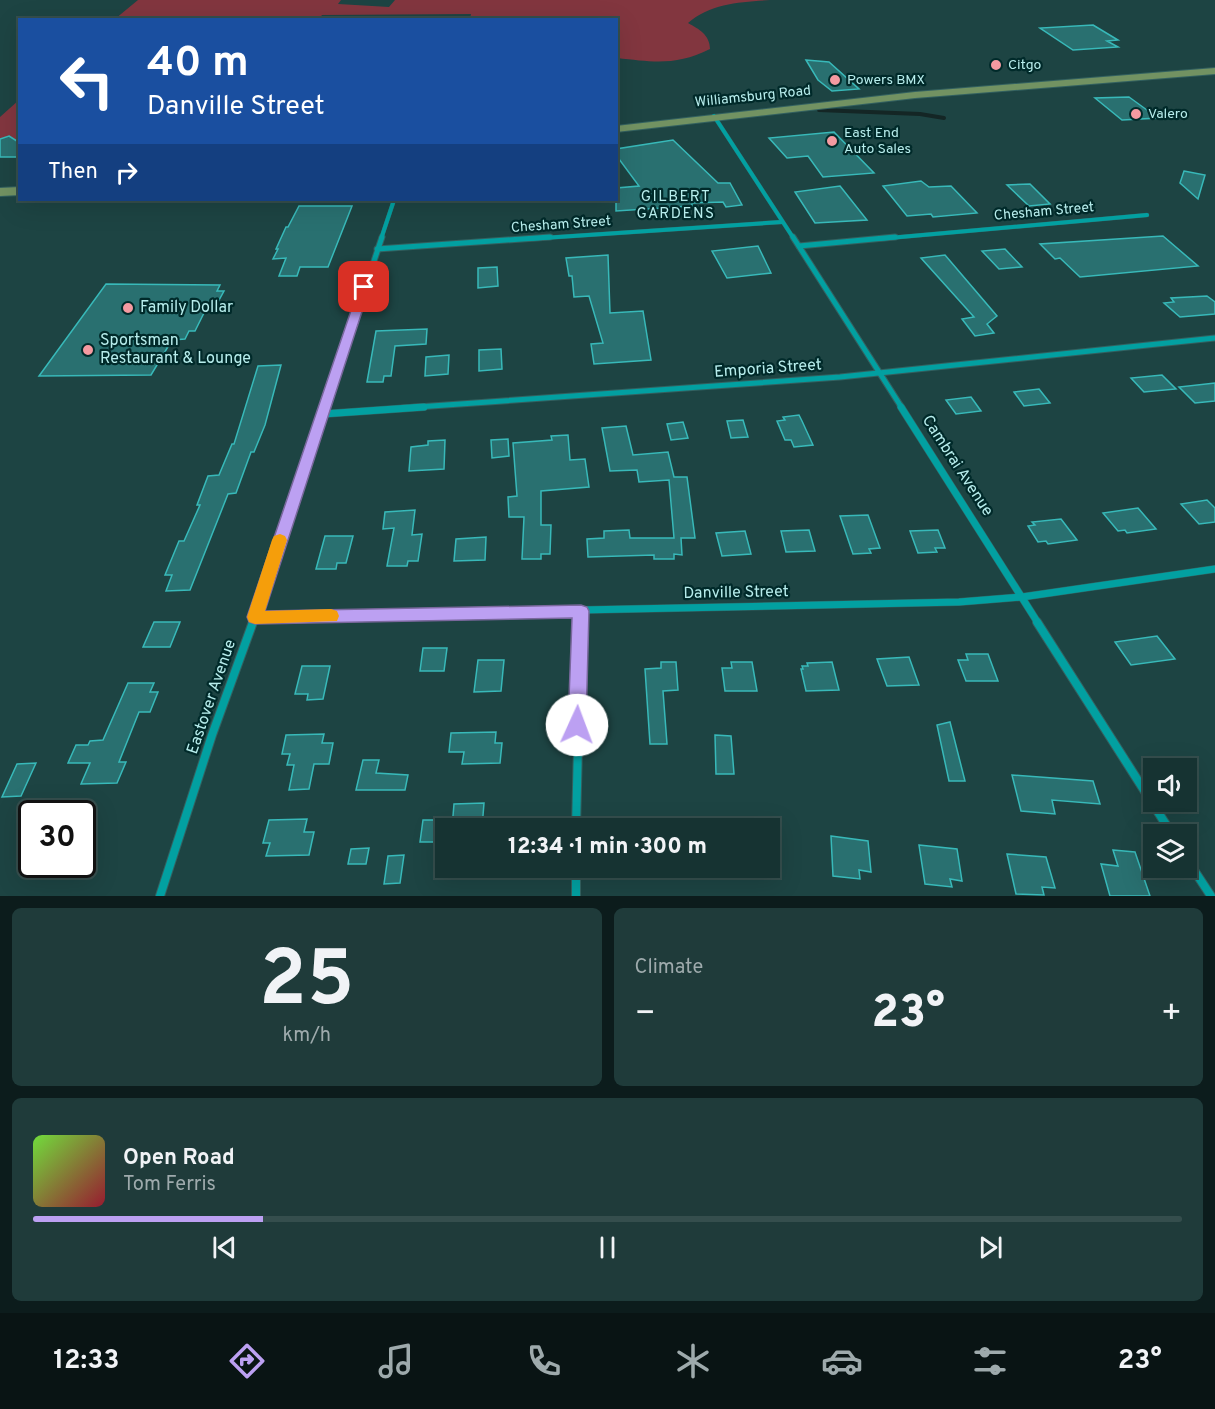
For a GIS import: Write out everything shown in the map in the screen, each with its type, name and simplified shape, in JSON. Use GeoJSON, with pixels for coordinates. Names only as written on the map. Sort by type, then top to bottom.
{"type":"FeatureCollection","features":[{"type":"Feature","properties":{"kind":"main road","name":"Williamsburg Road"},"geometry":{"type":"LineString","coordinates":[[618,129],[714,116],[1058,82],[1215,71]]}},
{"type":"Feature","properties":{"kind":"main road"},"geometry":{"type":"LineString","coordinates":[[0,192],[18,190]]}},
{"type":"Feature","properties":{"kind":"street","name":"Cambrai Avenue"},"geometry":{"type":"LineString","coordinates":[[714,116],[1166,824]]}},
{"type":"Feature","properties":{"kind":"street","name":"Eastover Avenue"},"geometry":{"type":"LineString","coordinates":[[160,896],[212,735],[255,617],[394,201]]}},
{"type":"Feature","properties":{"kind":"street","name":"Chesham Street"},"geometry":{"type":"LineString","coordinates":[[799,246],[1147,215]]}},
{"type":"Feature","properties":{"kind":"street","name":"Chesham Street"},"geometry":{"type":"LineString","coordinates":[[377,249],[783,222]]}},
{"type":"Feature","properties":{"kind":"street","name":"Emporia Street"},"geometry":{"type":"LineString","coordinates":[[323,414],[879,373],[1215,338]]}},
{"type":"Feature","properties":{"kind":"street","name":"Danville Street"},"geometry":{"type":"LineString","coordinates":[[255,617],[959,602],[1022,597],[1215,569]]}},
{"type":"Feature","properties":{"kind":"street"},"geometry":{"type":"LineString","coordinates":[[576,818],[581,611]]}},
{"type":"Feature","properties":{"kind":"street"},"geometry":{"type":"LineString","coordinates":[[1197,875],[1211,896]]}},
{"type":"Feature","properties":{"kind":"street"},"geometry":{"type":"LineString","coordinates":[[576,878],[576,896]]}},
{"type":"Feature","properties":{"kind":"shaded area"},"geometry":{"type":"Polygon","coordinates":[[[138,0],[341,0],[338,4],[389,7],[395,0],[770,0],[716,7],[697,16],[688,23],[706,36],[710,49],[686,58],[664,61],[618,58],[618,18],[470,18],[471,14],[322,15],[320,18],[116,18],[138,0]]]}},
{"type":"Feature","properties":{"kind":"shaded area"},"geometry":{"type":"Polygon","coordinates":[[[18,101],[18,143],[0,142],[0,117],[18,101]]]}},
{"type":"Feature","properties":{"kind":"building"},"geometry":{"type":"Polygon","coordinates":[[[1093,25],[1118,40],[1107,41],[1118,47],[1073,50],[1040,28],[1093,25]]]}},
{"type":"Feature","properties":{"kind":"building","name":"Powers BMX"},"geometry":{"type":"Polygon","coordinates":[[[806,60],[829,62],[859,89],[832,91],[818,80],[806,60]]]}},
{"type":"Feature","properties":{"kind":"building"},"geometry":{"type":"Polygon","coordinates":[[[1129,97],[1158,118],[1122,120],[1095,98],[1129,97]]]}},
{"type":"Feature","properties":{"kind":"building"},"geometry":{"type":"Polygon","coordinates":[[[834,132],[874,173],[823,177],[808,156],[787,158],[769,138],[834,132]]]}},
{"type":"Feature","properties":{"kind":"building"},"geometry":{"type":"Polygon","coordinates":[[[9,136],[18,142],[18,157],[0,157],[0,139],[9,136]]]}},
{"type":"Feature","properties":{"kind":"building"},"geometry":{"type":"Polygon","coordinates":[[[673,140],[718,183],[730,183],[742,205],[726,207],[723,202],[692,203],[692,206],[616,211],[618,188],[639,186],[618,158],[618,149],[673,140]]]}},
{"type":"Feature","properties":{"kind":"building"},"geometry":{"type":"Polygon","coordinates":[[[1184,171],[1205,175],[1198,199],[1180,183],[1184,171]]]}},
{"type":"Feature","properties":{"kind":"building"},"geometry":{"type":"Polygon","coordinates":[[[921,181],[929,187],[951,186],[977,213],[933,217],[931,214],[907,216],[883,186],[921,181]]]}},
{"type":"Feature","properties":{"kind":"building"},"geometry":{"type":"Polygon","coordinates":[[[1030,184],[1050,204],[1029,206],[1007,185],[1030,184]]]}},
{"type":"Feature","properties":{"kind":"building"},"geometry":{"type":"Polygon","coordinates":[[[840,186],[867,220],[815,223],[795,192],[840,186]]]}},
{"type":"Feature","properties":{"kind":"building"},"geometry":{"type":"Polygon","coordinates":[[[299,206],[352,206],[328,267],[300,267],[297,276],[279,276],[286,258],[273,259],[286,227],[299,206]]]}},
{"type":"Feature","properties":{"kind":"building"},"geometry":{"type":"Polygon","coordinates":[[[1163,236],[1198,266],[1080,277],[1060,258],[1055,259],[1040,244],[1163,236]]]}},
{"type":"Feature","properties":{"kind":"building"},"geometry":{"type":"Polygon","coordinates":[[[758,246],[771,273],[727,278],[712,251],[758,246]]]}},
{"type":"Feature","properties":{"kind":"building"},"geometry":{"type":"Polygon","coordinates":[[[1005,249],[1022,267],[999,269],[982,251],[1005,249]]]}},
{"type":"Feature","properties":{"kind":"building"},"geometry":{"type":"Polygon","coordinates":[[[608,255],[610,313],[643,311],[651,360],[594,364],[591,344],[603,343],[589,296],[574,297],[572,276],[569,276],[566,258],[608,255]]]}},
{"type":"Feature","properties":{"kind":"building"},"geometry":{"type":"Polygon","coordinates":[[[945,255],[997,316],[987,324],[994,333],[975,336],[962,319],[974,317],[921,258],[945,255]]]}},
{"type":"Feature","properties":{"kind":"building"},"geometry":{"type":"Polygon","coordinates":[[[497,267],[498,286],[478,288],[478,268],[497,267]]]}},
{"type":"Feature","properties":{"kind":"building"},"geometry":{"type":"Polygon","coordinates":[[[106,284],[220,285],[217,291],[224,291],[213,311],[205,311],[195,331],[189,331],[185,339],[172,340],[151,375],[39,376],[106,284]]]}},
{"type":"Feature","properties":{"kind":"building"},"geometry":{"type":"Polygon","coordinates":[[[1207,296],[1215,302],[1215,314],[1180,317],[1164,303],[1174,302],[1171,298],[1207,296]]]}},
{"type":"Feature","properties":{"kind":"building"},"geometry":{"type":"Polygon","coordinates":[[[427,329],[426,344],[395,346],[391,376],[384,376],[383,382],[367,382],[376,331],[427,329]]]}},
{"type":"Feature","properties":{"kind":"building"},"geometry":{"type":"Polygon","coordinates":[[[501,349],[502,369],[479,371],[479,350],[501,349]]]}},
{"type":"Feature","properties":{"kind":"building"},"geometry":{"type":"Polygon","coordinates":[[[449,355],[448,374],[425,376],[426,357],[449,355]]]}},
{"type":"Feature","properties":{"kind":"building"},"geometry":{"type":"Polygon","coordinates":[[[281,365],[265,425],[254,452],[251,452],[236,493],[228,494],[190,590],[166,591],[172,575],[165,575],[179,541],[184,541],[200,505],[197,505],[208,476],[219,475],[232,444],[234,444],[258,366],[281,365]]]}},
{"type":"Feature","properties":{"kind":"building"},"geometry":{"type":"Polygon","coordinates":[[[1162,375],[1176,389],[1144,392],[1131,378],[1162,375]]]}},
{"type":"Feature","properties":{"kind":"building"},"geometry":{"type":"Polygon","coordinates":[[[1215,383],[1215,401],[1195,403],[1179,387],[1215,383]]]}},
{"type":"Feature","properties":{"kind":"building"},"geometry":{"type":"Polygon","coordinates":[[[1039,389],[1050,403],[1024,406],[1014,392],[1039,389]]]}},
{"type":"Feature","properties":{"kind":"building"},"geometry":{"type":"Polygon","coordinates":[[[971,397],[981,411],[956,414],[946,400],[971,397]]]}},
{"type":"Feature","properties":{"kind":"building"},"geometry":{"type":"Polygon","coordinates":[[[799,415],[813,445],[794,447],[791,440],[785,440],[777,421],[785,420],[783,417],[799,415]]]}},
{"type":"Feature","properties":{"kind":"building"},"geometry":{"type":"Polygon","coordinates":[[[743,420],[748,437],[731,438],[727,421],[743,420]]]}},
{"type":"Feature","properties":{"kind":"building"},"geometry":{"type":"Polygon","coordinates":[[[683,422],[688,438],[671,440],[667,424],[683,422]]]}},
{"type":"Feature","properties":{"kind":"building"},"geometry":{"type":"Polygon","coordinates":[[[626,426],[633,455],[668,452],[674,477],[687,477],[695,538],[681,538],[682,555],[674,554],[674,559],[654,559],[654,555],[588,557],[587,539],[604,538],[604,531],[629,530],[630,538],[674,538],[669,480],[639,482],[637,470],[610,471],[602,428],[626,426]]]}},
{"type":"Feature","properties":{"kind":"building"},"geometry":{"type":"Polygon","coordinates":[[[568,435],[570,460],[585,459],[589,487],[541,491],[541,525],[551,525],[550,554],[541,554],[541,559],[522,559],[524,517],[509,517],[508,497],[517,496],[513,443],[552,440],[551,436],[568,435]]]}},
{"type":"Feature","properties":{"kind":"building"},"geometry":{"type":"Polygon","coordinates":[[[508,439],[509,456],[492,458],[491,440],[508,439]]]}},
{"type":"Feature","properties":{"kind":"building"},"geometry":{"type":"Polygon","coordinates":[[[445,440],[444,469],[409,471],[411,447],[428,445],[428,441],[445,440]]]}},
{"type":"Feature","properties":{"kind":"building"},"geometry":{"type":"Polygon","coordinates":[[[1207,500],[1215,508],[1215,522],[1199,524],[1181,504],[1207,500]]]}},
{"type":"Feature","properties":{"kind":"building"},"geometry":{"type":"Polygon","coordinates":[[[1138,508],[1156,529],[1127,533],[1125,530],[1118,531],[1103,513],[1138,508]]]}},
{"type":"Feature","properties":{"kind":"building"},"geometry":{"type":"Polygon","coordinates":[[[415,510],[412,535],[422,534],[418,561],[408,561],[407,566],[387,566],[394,528],[383,529],[385,512],[415,510]]]}},
{"type":"Feature","properties":{"kind":"building"},"geometry":{"type":"Polygon","coordinates":[[[868,515],[880,548],[869,549],[871,553],[853,554],[840,516],[868,515]]]}},
{"type":"Feature","properties":{"kind":"building"},"geometry":{"type":"Polygon","coordinates":[[[1061,519],[1077,540],[1048,544],[1046,541],[1038,542],[1028,526],[1035,525],[1032,522],[1061,519]]]}},
{"type":"Feature","properties":{"kind":"building"},"geometry":{"type":"Polygon","coordinates":[[[809,530],[815,551],[786,552],[781,531],[809,530]]]}},
{"type":"Feature","properties":{"kind":"building"},"geometry":{"type":"Polygon","coordinates":[[[938,530],[945,548],[935,548],[937,552],[918,553],[910,531],[938,530]]]}},
{"type":"Feature","properties":{"kind":"building"},"geometry":{"type":"Polygon","coordinates":[[[745,531],[751,554],[722,556],[716,533],[745,531]]]}},
{"type":"Feature","properties":{"kind":"building"},"geometry":{"type":"Polygon","coordinates":[[[325,536],[353,536],[346,563],[337,563],[336,569],[316,569],[325,536]]]}},
{"type":"Feature","properties":{"kind":"building"},"geometry":{"type":"Polygon","coordinates":[[[486,537],[485,560],[454,561],[456,539],[486,537]]]}},
{"type":"Feature","properties":{"kind":"building"},"geometry":{"type":"Polygon","coordinates":[[[154,622],[180,622],[170,647],[143,647],[154,622]]]}},
{"type":"Feature","properties":{"kind":"building"},"geometry":{"type":"Polygon","coordinates":[[[1157,636],[1175,659],[1131,665],[1115,642],[1157,636]]]}},
{"type":"Feature","properties":{"kind":"building"},"geometry":{"type":"Polygon","coordinates":[[[423,648],[447,648],[444,671],[420,671],[423,648]]]}},
{"type":"Feature","properties":{"kind":"building"},"geometry":{"type":"Polygon","coordinates":[[[966,654],[988,654],[998,681],[966,681],[958,660],[968,660],[966,654]]]}},
{"type":"Feature","properties":{"kind":"building"},"geometry":{"type":"Polygon","coordinates":[[[909,657],[919,685],[887,686],[877,659],[909,657]]]}},
{"type":"Feature","properties":{"kind":"building"},"geometry":{"type":"Polygon","coordinates":[[[478,660],[504,660],[501,691],[474,692],[478,660]]]}},
{"type":"Feature","properties":{"kind":"building"},"geometry":{"type":"Polygon","coordinates":[[[661,662],[676,662],[678,690],[663,691],[667,744],[650,744],[645,669],[661,668],[661,662]]]}},
{"type":"Feature","properties":{"kind":"building"},"geometry":{"type":"Polygon","coordinates":[[[731,662],[752,662],[757,691],[725,691],[722,668],[732,668],[731,662]]]}},
{"type":"Feature","properties":{"kind":"building"},"geometry":{"type":"Polygon","coordinates":[[[832,662],[839,690],[806,691],[802,666],[808,666],[807,663],[832,662]]]}},
{"type":"Feature","properties":{"kind":"building"},"geometry":{"type":"Polygon","coordinates":[[[302,666],[330,666],[323,699],[307,700],[308,694],[295,694],[302,666]]]}},
{"type":"Feature","properties":{"kind":"building"},"geometry":{"type":"Polygon","coordinates":[[[128,683],[154,683],[150,692],[158,692],[150,712],[139,712],[119,762],[126,762],[117,783],[81,784],[90,763],[68,763],[76,745],[88,745],[90,741],[103,740],[128,683]]]}},
{"type":"Feature","properties":{"kind":"building"},"geometry":{"type":"Polygon","coordinates":[[[950,722],[965,781],[949,781],[937,725],[950,722]]]}},
{"type":"Feature","properties":{"kind":"building"},"geometry":{"type":"Polygon","coordinates":[[[496,732],[495,743],[502,743],[500,763],[462,764],[464,752],[449,752],[451,733],[496,732]]]}},
{"type":"Feature","properties":{"kind":"building"},"geometry":{"type":"Polygon","coordinates":[[[324,734],[322,743],[333,743],[329,764],[314,764],[309,789],[289,790],[294,765],[287,765],[290,754],[282,754],[286,735],[324,734]]]}},
{"type":"Feature","properties":{"kind":"building"},"geometry":{"type":"Polygon","coordinates":[[[715,735],[731,736],[734,774],[716,774],[715,735]]]}},
{"type":"Feature","properties":{"kind":"building"},"geometry":{"type":"Polygon","coordinates":[[[363,760],[379,760],[376,773],[408,775],[405,790],[356,790],[363,760]]]}},
{"type":"Feature","properties":{"kind":"building"},"geometry":{"type":"Polygon","coordinates":[[[36,763],[21,796],[2,797],[17,764],[36,763]]]}},
{"type":"Feature","properties":{"kind":"building"},"geometry":{"type":"Polygon","coordinates":[[[1012,775],[1093,781],[1100,804],[1052,800],[1055,814],[1021,811],[1012,775]]]}},
{"type":"Feature","properties":{"kind":"building"},"geometry":{"type":"Polygon","coordinates":[[[484,803],[483,818],[453,818],[454,804],[484,803]]]}},
{"type":"Feature","properties":{"kind":"building"},"geometry":{"type":"Polygon","coordinates":[[[307,819],[304,832],[314,832],[309,855],[266,856],[270,843],[263,843],[269,820],[307,819]]]}},
{"type":"Feature","properties":{"kind":"building"},"geometry":{"type":"Polygon","coordinates":[[[423,820],[435,820],[435,842],[420,842],[423,820]]]}},
{"type":"Feature","properties":{"kind":"building"},"geometry":{"type":"Polygon","coordinates":[[[831,836],[868,841],[871,872],[859,870],[860,879],[833,876],[831,836]]]}},
{"type":"Feature","properties":{"kind":"building"},"geometry":{"type":"Polygon","coordinates":[[[919,845],[957,849],[962,881],[950,879],[952,887],[925,884],[919,845]]]}},
{"type":"Feature","properties":{"kind":"building"},"geometry":{"type":"Polygon","coordinates":[[[369,848],[366,864],[348,864],[351,849],[369,848]]]}},
{"type":"Feature","properties":{"kind":"building"},"geometry":{"type":"Polygon","coordinates":[[[1113,850],[1135,852],[1150,896],[1110,896],[1101,864],[1118,866],[1113,850]]]}},
{"type":"Feature","properties":{"kind":"building"},"geometry":{"type":"Polygon","coordinates":[[[1007,854],[1046,857],[1055,888],[1042,887],[1044,895],[1016,894],[1007,854]]]}},
{"type":"Feature","properties":{"kind":"building"},"geometry":{"type":"Polygon","coordinates":[[[404,855],[400,883],[384,884],[388,856],[404,855]]]}},
{"type":"Feature","properties":{"kind":"waterway"},"geometry":{"type":"LineString","coordinates":[[819,110],[920,114],[944,118]]}},
{"type":"Feature","properties":{"kind":"slow traffic"},"geometry":{"type":"LineString","coordinates":[[280,540],[255,617],[331,616]]}},
{"type":"Feature","properties":{"kind":"place","name":"Citgo"},"geometry":{"type":"Point","coordinates":[996,65]}},
{"type":"Feature","properties":{"kind":"place","name":"Powers BMX"},"geometry":{"type":"Point","coordinates":[835,80]}},
{"type":"Feature","properties":{"kind":"place","name":"Valero"},"geometry":{"type":"Point","coordinates":[1136,114]}},
{"type":"Feature","properties":{"kind":"place","name":"East End Auto Sales"},"geometry":{"type":"Point","coordinates":[832,141]}},
{"type":"Feature","properties":{"kind":"place","name":"Family Dollar"},"geometry":{"type":"Point","coordinates":[128,308]}},
{"type":"Feature","properties":{"kind":"place","name":"Sportsman Restaurant & Lounge"},"geometry":{"type":"Point","coordinates":[88,350]}},
{"type":"Feature","properties":{"kind":"district","name":"GILBERT GARDENS"},"geometry":{"type":"Point","coordinates":[676,206]}},
{"type":"Feature","properties":{"kind":"route"},"geometry":{"type":"LineString","coordinates":[[364,287],[255,617],[581,611],[577,725]]}}]}
